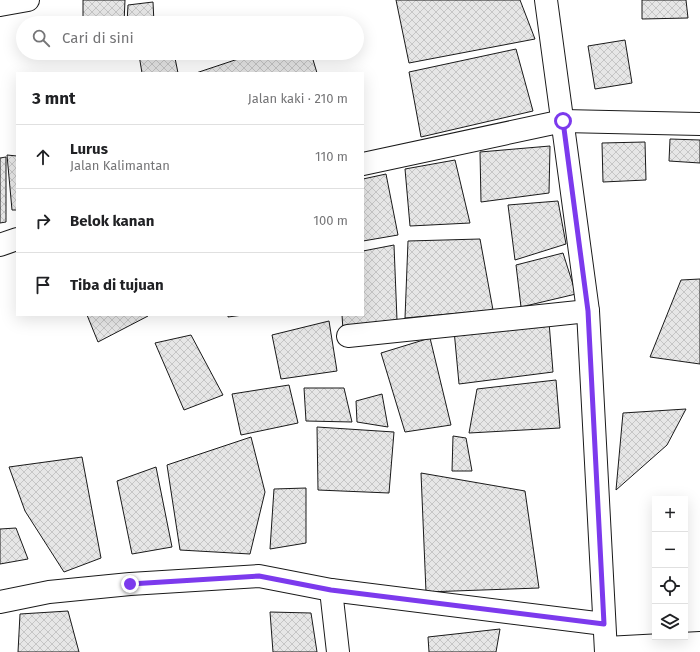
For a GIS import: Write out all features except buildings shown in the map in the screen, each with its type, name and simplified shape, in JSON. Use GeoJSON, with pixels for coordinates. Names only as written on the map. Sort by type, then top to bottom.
{"type":"FeatureCollection","features":[{"type":"Feature","properties":{"kind":"street"},"geometry":{"type":"LineString","coordinates":[[0,5],[28,0]]}},
{"type":"Feature","properties":{"kind":"street"},"geometry":{"type":"LineString","coordinates":[[546,0],[588,311],[606,650],[700,643]]}},
{"type":"Feature","properties":{"kind":"street"},"geometry":{"type":"LineString","coordinates":[[364,164],[563,121],[700,124]]}},
{"type":"Feature","properties":{"kind":"street"},"geometry":{"type":"LineString","coordinates":[[0,245],[16,239]]}},
{"type":"Feature","properties":{"kind":"street"},"geometry":{"type":"LineString","coordinates":[[348,336],[588,311]]}},
{"type":"Feature","properties":{"kind":"street"},"geometry":{"type":"LineString","coordinates":[[0,602],[49,592],[130,584],[259,576],[331,590],[604,624]]}},
{"type":"Feature","properties":{"kind":"street"},"geometry":{"type":"LineString","coordinates":[[331,590],[338,652]]}},
{"type":"Feature","properties":{"kind":"route"},"geometry":{"type":"LineString","coordinates":[[130,584],[259,576],[331,590],[604,624],[588,311],[563,121]]}}]}
